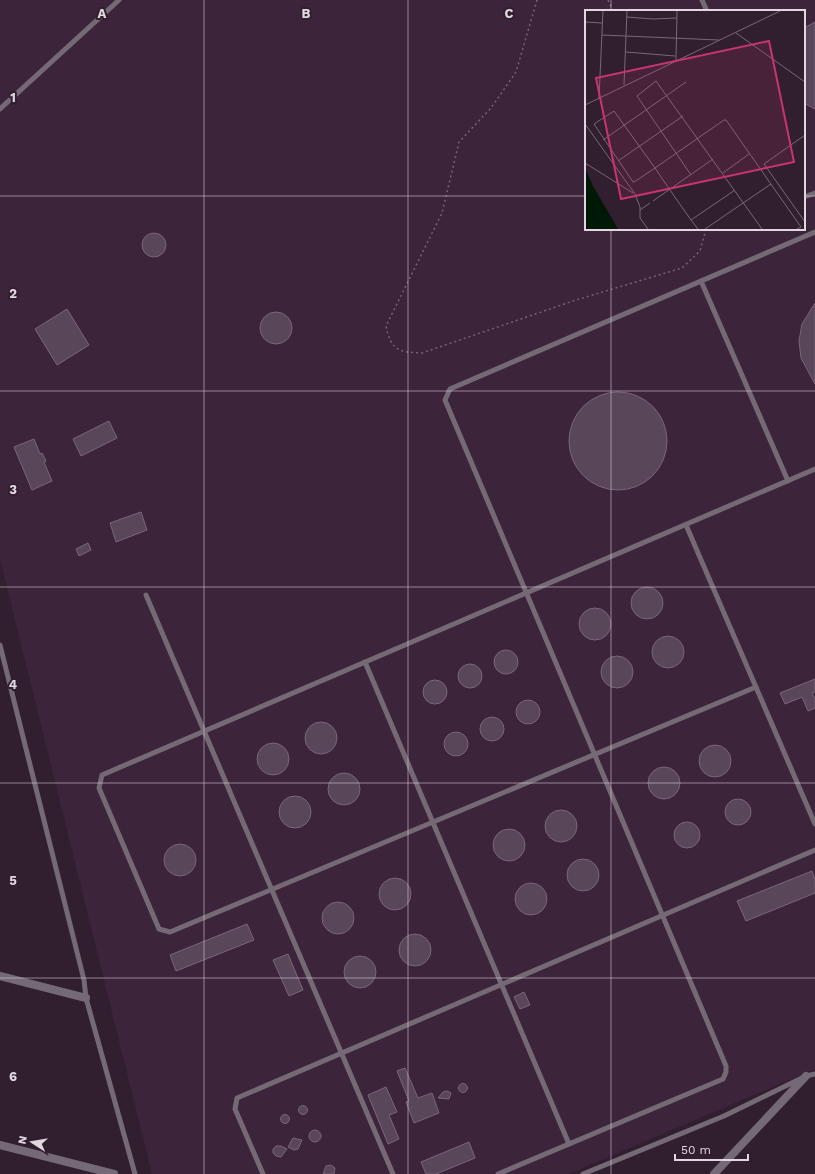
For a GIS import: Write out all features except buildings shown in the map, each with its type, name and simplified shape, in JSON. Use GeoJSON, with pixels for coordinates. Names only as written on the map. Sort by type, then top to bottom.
{"type":"FeatureCollection","features":[{"type":"Feature","properties":{"kind":"street"},"geometry":{"type":"LineString","coordinates":[[0,976],[86,998]]}},
{"type":"Feature","properties":{"kind":"street"},"geometry":{"type":"LineString","coordinates":[[714,1174],[806,1076]]}},
{"type":"Feature","properties":{"kind":"street"},"geometry":{"type":"LineString","coordinates":[[0,1145],[114,1174]]}},
{"type":"Feature","properties":{"kind":"lane"},"geometry":{"type":"LineString","coordinates":[[0,108],[119,0]]}},
{"type":"Feature","properties":{"kind":"lane"},"geometry":{"type":"LineString","coordinates":[[702,0],[707,10]]}},
{"type":"Feature","properties":{"kind":"lane"},"geometry":{"type":"LineString","coordinates":[[805,197],[815,193]]}},
{"type":"Feature","properties":{"kind":"lane"},"geometry":{"type":"LineString","coordinates":[[498,1174],[723,1079],[726,1072],[726,1066],[445,400],[450,389],[815,232]]}},
{"type":"Feature","properties":{"kind":"lane"},"geometry":{"type":"LineString","coordinates":[[701,281],[788,481]]}},
{"type":"Feature","properties":{"kind":"lane"},"geometry":{"type":"LineString","coordinates":[[756,687],[170,932],[160,929],[99,788],[102,775],[815,469]]}},
{"type":"Feature","properties":{"kind":"lane"},"geometry":{"type":"LineString","coordinates":[[686,525],[815,824]]}},
{"type":"Feature","properties":{"kind":"lane"},"geometry":{"type":"LineString","coordinates":[[146,595],[393,1174]]}},
{"type":"Feature","properties":{"kind":"lane"},"geometry":{"type":"LineString","coordinates":[[0,645],[84,980],[86,998],[134,1174]]}},
{"type":"Feature","properties":{"kind":"lane"},"geometry":{"type":"LineString","coordinates":[[365,662],[569,1144]]}},
{"type":"Feature","properties":{"kind":"lane"},"geometry":{"type":"LineString","coordinates":[[263,1174],[235,1109],[237,1098],[815,850]]}},
{"type":"Feature","properties":{"kind":"lane"},"geometry":{"type":"LineString","coordinates":[[583,1174],[724,1116],[806,1076],[815,1074]]}},
{"type":"Feature","properties":{"kind":"path"},"geometry":{"type":"LineString","coordinates":[[537,0],[516,72],[491,108],[459,142],[442,213],[386,326],[389,340],[394,347],[406,352],[422,353],[576,300],[682,268],[700,251],[706,230]]}},
{"type":"Feature","properties":{"kind":"path"},"geometry":{"type":"LineString","coordinates":[[608,0],[613,10]]}},
{"type":"Feature","properties":{"kind":"shaded area"},"geometry":{"type":"Polygon","coordinates":[[[0,0],[815,0],[815,1069],[568,1174],[152,1174],[0,559],[0,0]]]}}]}
